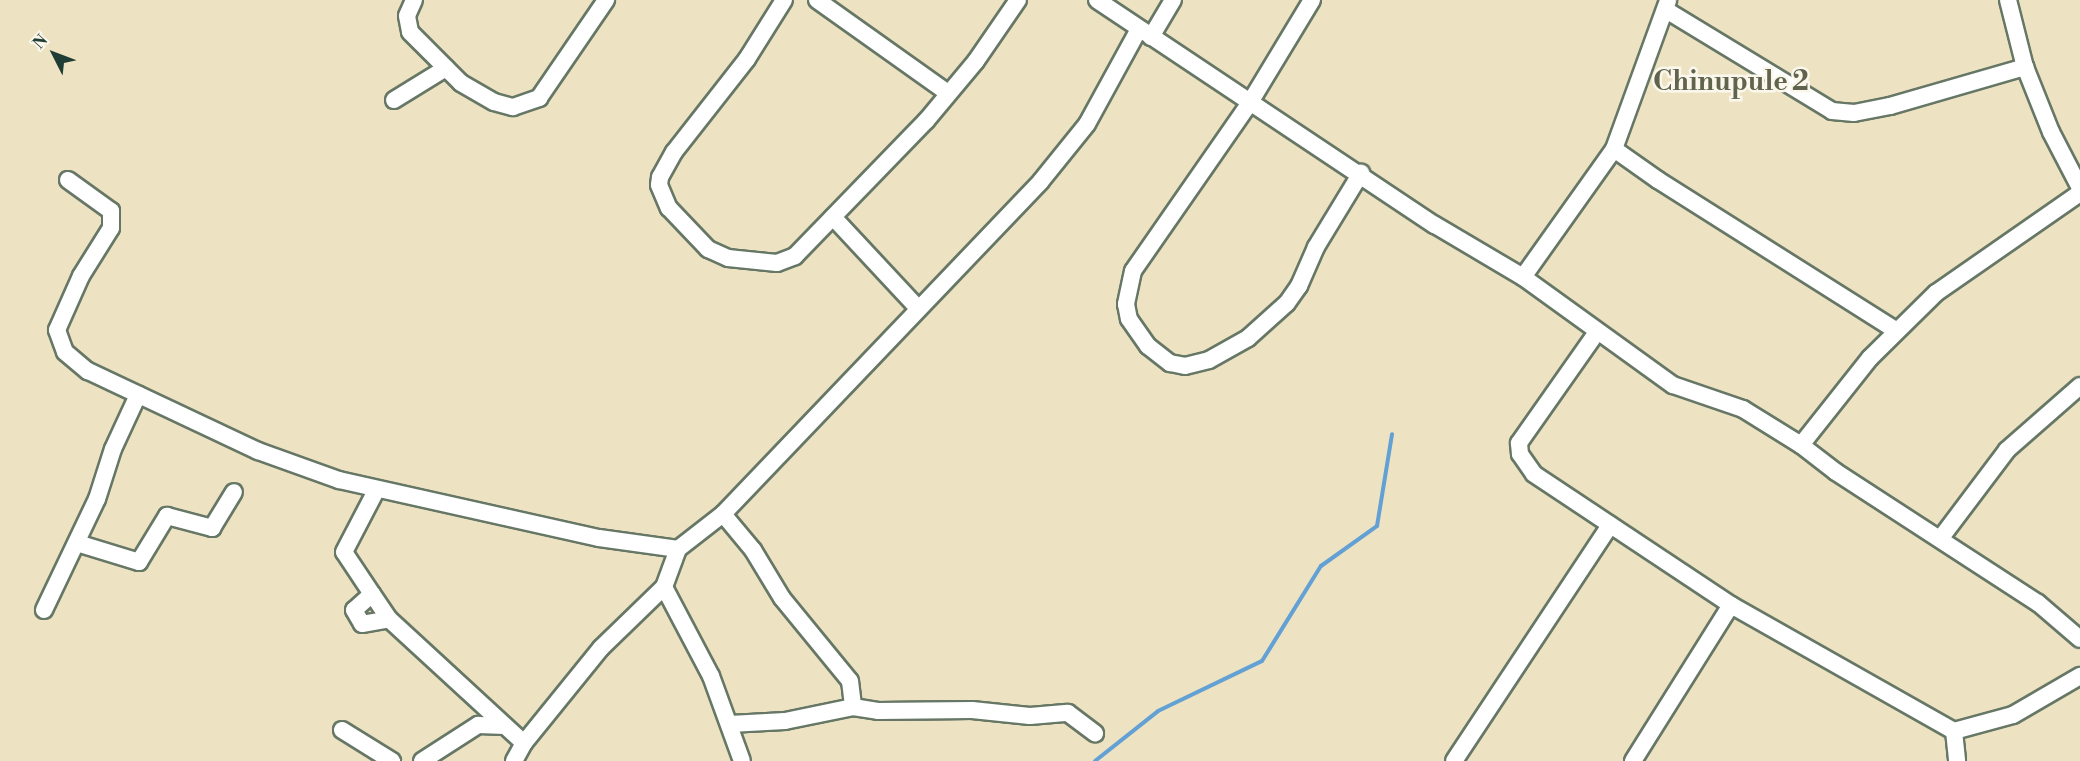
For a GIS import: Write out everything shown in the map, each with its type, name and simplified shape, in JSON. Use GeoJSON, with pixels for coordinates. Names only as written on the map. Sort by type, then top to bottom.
{"type":"FeatureCollection","features":[{"type":"Feature","properties":{"kind":"street"},"geometry":{"type":"LineString","coordinates":[[414,0],[406,25],[461,84],[494,102],[513,107],[528,105],[539,98],[606,0]]}},
{"type":"Feature","properties":{"kind":"street"},"geometry":{"type":"LineString","coordinates":[[784,0],[738,72],[668,160],[659,185],[669,208],[708,249],[728,258],[787,260],[833,217],[948,93],[976,61],[1018,0]]}},
{"type":"Feature","properties":{"kind":"street"},"geometry":{"type":"LineString","coordinates":[[817,0],[948,93]]}},
{"type":"Feature","properties":{"kind":"street"},"geometry":{"type":"LineString","coordinates":[[1096,0],[1249,104],[1361,172],[1435,225],[1523,277],[1673,385],[1743,409],[1801,445],[2038,603],[2080,639]]}},
{"type":"Feature","properties":{"kind":"street"},"geometry":{"type":"LineString","coordinates":[[514,761],[524,743],[601,648],[664,587],[678,549],[723,514],[1041,181],[1070,145],[1145,33],[1173,0]]}},
{"type":"Feature","properties":{"kind":"street"},"geometry":{"type":"LineString","coordinates":[[1312,0],[1249,104],[1133,271],[1127,287],[1129,319],[1148,346],[1170,363],[1185,366],[1209,360],[1248,338],[1268,322],[1299,286],[1316,247],[1361,172]]}},
{"type":"Feature","properties":{"kind":"street"},"geometry":{"type":"LineString","coordinates":[[2008,0],[2025,67],[2051,132],[2080,188]]}},
{"type":"Feature","properties":{"kind":"street"},"geometry":{"type":"LineString","coordinates":[[1523,277],[1614,149],[1667,5],[1832,111],[1854,113],[1890,106],[2025,67]]}},
{"type":"Feature","properties":{"kind":"street"},"geometry":{"type":"LineString","coordinates":[[394,100],[446,68]]}},
{"type":"Feature","properties":{"kind":"street"},"geometry":{"type":"LineString","coordinates":[[1614,149],[1658,180],[1895,330]]}},
{"type":"Feature","properties":{"kind":"street"},"geometry":{"type":"LineString","coordinates":[[68,180],[111,211],[111,228],[61,315],[58,341],[81,367],[258,451],[377,489],[600,538],[678,549]]}},
{"type":"Feature","properties":{"kind":"street"},"geometry":{"type":"LineString","coordinates":[[1801,445],[1828,406],[1895,330],[1936,293],[2080,193]]}},
{"type":"Feature","properties":{"kind":"street"},"geometry":{"type":"LineString","coordinates":[[833,217],[918,308]]}},
{"type":"Feature","properties":{"kind":"street"},"geometry":{"type":"LineString","coordinates":[[1597,332],[1519,443],[1520,454],[1534,474],[1731,605],[1933,723],[1954,731],[2013,715],[2080,676]]}},
{"type":"Feature","properties":{"kind":"street"},"geometry":{"type":"LineString","coordinates":[[1940,539],[2007,450],[2080,386]]}},
{"type":"Feature","properties":{"kind":"street"},"geometry":{"type":"LineString","coordinates":[[44,610],[77,543],[138,395]]}},
{"type":"Feature","properties":{"kind":"street"},"geometry":{"type":"LineString","coordinates":[[377,489],[344,552],[389,619],[524,743]]}},
{"type":"Feature","properties":{"kind":"street"},"geometry":{"type":"LineString","coordinates":[[77,543],[139,562],[167,516],[212,528],[234,492]]}},
{"type":"Feature","properties":{"kind":"street"},"geometry":{"type":"LineString","coordinates":[[723,514],[753,550],[782,598],[850,681],[853,707]]}},
{"type":"Feature","properties":{"kind":"street"},"geometry":{"type":"LineString","coordinates":[[1454,761],[1610,525]]}},
{"type":"Feature","properties":{"kind":"street"},"geometry":{"type":"LineString","coordinates":[[664,587],[695,641],[730,724],[742,761]]}},
{"type":"Feature","properties":{"kind":"street"},"geometry":{"type":"LineString","coordinates":[[372,594],[354,610],[362,624],[389,619]]}},
{"type":"Feature","properties":{"kind":"street"},"geometry":{"type":"LineString","coordinates":[[1633,761],[1731,605]]}},
{"type":"Feature","properties":{"kind":"street"},"geometry":{"type":"LineString","coordinates":[[730,724],[785,721],[853,707],[878,711],[972,710],[1030,716],[1068,713],[1095,733]]}},
{"type":"Feature","properties":{"kind":"street"},"geometry":{"type":"LineString","coordinates":[[422,761],[478,725],[505,726]]}},
{"type":"Feature","properties":{"kind":"street"},"geometry":{"type":"LineString","coordinates":[[342,730],[392,761]]}},
{"type":"Feature","properties":{"kind":"street"},"geometry":{"type":"LineString","coordinates":[[1954,731],[1958,761]]}},
{"type":"Feature","properties":{"kind":"waterway"},"geometry":{"type":"LineString","coordinates":[[1095,761],[1158,711],[1262,661],[1321,566],[1377,526],[1392,434]]}},
{"type":"Feature","properties":{"kind":"district","name":"Chinupule 2"},"geometry":{"type":"Point","coordinates":[1731,83]}}]}
